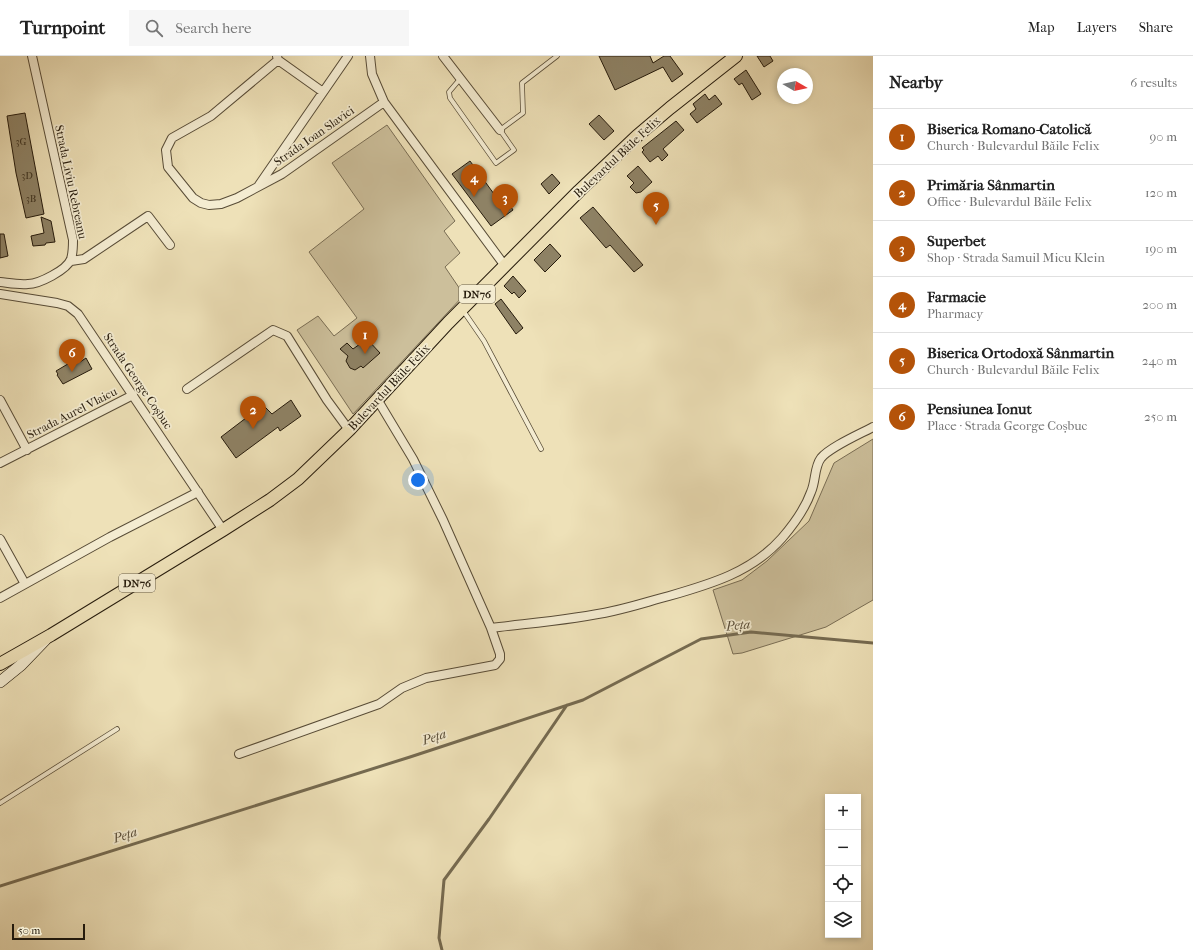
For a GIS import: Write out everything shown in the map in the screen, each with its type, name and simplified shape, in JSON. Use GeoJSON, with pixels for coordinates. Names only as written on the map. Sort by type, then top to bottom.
{"type":"FeatureCollection","features":[{"type":"Feature","properties":{"kind":"main road","name":"Bulevardul Băile Felix"},"geometry":{"type":"LineString","coordinates":[[0,664],[51,635],[223,530],[270,500],[298,479],[349,430],[462,309],[579,191],[637,136],[736,56]]}},
{"type":"Feature","properties":{"kind":"main road"},"geometry":{"type":"LineString","coordinates":[[0,682],[21,665],[51,635]]}},
{"type":"Feature","properties":{"kind":"street","name":"Strada Liviu Rebreanu"},"geometry":{"type":"LineString","coordinates":[[32,56],[73,240],[71,261]]}},
{"type":"Feature","properties":{"kind":"street","name":"Strada Ioan Slavici"},"geometry":{"type":"LineString","coordinates":[[257,188],[348,56]]}},
{"type":"Feature","properties":{"kind":"street"},"geometry":{"type":"LineString","coordinates":[[370,56],[372,74],[384,102],[505,266]]}},
{"type":"Feature","properties":{"kind":"street"},"geometry":{"type":"LineString","coordinates":[[443,56],[500,130]]}},
{"type":"Feature","properties":{"kind":"street","name":"Strada Ioan Slavici"},"geometry":{"type":"LineString","coordinates":[[323,92],[277,58],[211,116],[172,138],[166,150],[168,167],[193,198],[201,204],[221,204],[237,198],[282,174],[384,102]]}},
{"type":"Feature","properties":{"kind":"street"},"geometry":{"type":"LineString","coordinates":[[0,282],[29,284],[37,283],[51,276],[71,261],[84,259],[148,216],[170,245]]}},
{"type":"Feature","properties":{"kind":"street","name":"Strada George Coșbuc"},"geometry":{"type":"LineString","coordinates":[[0,294],[57,303],[68,306],[78,314],[223,530]]}},
{"type":"Feature","properties":{"kind":"street"},"geometry":{"type":"LineString","coordinates":[[187,389],[273,330],[287,336],[327,400],[349,430]]}},
{"type":"Feature","properties":{"kind":"street","name":"Strada Aurel Vlaicu"},"geometry":{"type":"LineString","coordinates":[[0,463],[133,395]]}},
{"type":"Feature","properties":{"kind":"street"},"geometry":{"type":"LineString","coordinates":[[239,754],[379,704],[402,688],[426,678],[495,665],[500,659],[500,654],[491,628],[443,520],[413,459],[377,399]]}},
{"type":"Feature","properties":{"kind":"street"},"geometry":{"type":"LineString","coordinates":[[0,400],[27,450]]}},
{"type":"Feature","properties":{"kind":"street"},"geometry":{"type":"LineString","coordinates":[[491,628],[574,618],[613,611],[690,590],[723,579],[752,565],[781,539],[799,517],[812,491],[818,463],[822,456],[830,450],[873,427]]}},
{"type":"Feature","properties":{"kind":"street"},"geometry":{"type":"LineString","coordinates":[[0,598],[110,537],[198,492]]}},
{"type":"Feature","properties":{"kind":"street"},"geometry":{"type":"LineString","coordinates":[[0,539],[26,584]]}},
{"type":"Feature","properties":{"kind":"lane"},"geometry":{"type":"LineString","coordinates":[[460,78],[449,92],[450,98],[496,163],[514,150],[500,130],[523,113],[522,83],[557,56]]}},
{"type":"Feature","properties":{"kind":"lane"},"geometry":{"type":"LineString","coordinates":[[462,309],[484,341],[541,450]]}},
{"type":"Feature","properties":{"kind":"lane"},"geometry":{"type":"LineString","coordinates":[[0,803],[118,729]]}},
{"type":"Feature","properties":{"kind":"shaded area"},"geometry":{"type":"Polygon","coordinates":[[[387,125],[455,221],[444,231],[460,253],[445,267],[464,295],[353,414],[297,330],[318,316],[334,336],[357,318],[309,252],[364,209],[332,163],[387,125]]]}},
{"type":"Feature","properties":{"kind":"shaded area"},"geometry":{"type":"Polygon","coordinates":[[[873,439],[873,600],[826,627],[742,653],[733,654],[713,590],[742,580],[767,561],[809,521],[834,463],[873,439]]]}},
{"type":"Feature","properties":{"kind":"building"},"geometry":{"type":"Polygon","coordinates":[[[599,56],[650,56],[653,63],[664,56],[670,56],[683,74],[672,82],[663,67],[615,90],[599,56]]]}},
{"type":"Feature","properties":{"kind":"building"},"geometry":{"type":"Polygon","coordinates":[[[757,56],[770,56],[773,61],[764,67],[757,56]]]}},
{"type":"Feature","properties":{"kind":"building"},"geometry":{"type":"Polygon","coordinates":[[[746,70],[761,94],[752,100],[742,83],[739,85],[734,79],[746,70]]]}},
{"type":"Feature","properties":{"kind":"building"},"geometry":{"type":"Polygon","coordinates":[[[705,94],[709,100],[715,95],[722,104],[697,123],[690,114],[696,109],[693,104],[705,94]]]}},
{"type":"Feature","properties":{"kind":"building"},"geometry":{"type":"Polygon","coordinates":[[[25,113],[44,214],[26,218],[16,173],[7,116],[25,113]]]}},
{"type":"Feature","properties":{"kind":"building"},"geometry":{"type":"Polygon","coordinates":[[[599,115],[614,131],[604,140],[589,124],[599,115]]]}},
{"type":"Feature","properties":{"kind":"building"},"geometry":{"type":"Polygon","coordinates":[[[676,121],[684,130],[663,149],[668,155],[662,161],[658,156],[650,162],[642,152],[644,150],[642,148],[676,121]]]}},
{"type":"Feature","properties":{"kind":"building"},"geometry":{"type":"Polygon","coordinates":[[[470,161],[494,194],[500,190],[513,210],[491,226],[452,174],[470,161]]]}},
{"type":"Feature","properties":{"kind":"building"},"geometry":{"type":"Polygon","coordinates":[[[638,166],[652,182],[641,192],[636,193],[630,187],[634,183],[627,176],[638,166]]]}},
{"type":"Feature","properties":{"kind":"building"},"geometry":{"type":"Polygon","coordinates":[[[552,174],[560,183],[549,194],[541,184],[552,174]]]}},
{"type":"Feature","properties":{"kind":"building"},"geometry":{"type":"Polygon","coordinates":[[[593,207],[643,265],[634,272],[610,245],[606,248],[580,218],[593,207]]]}},
{"type":"Feature","properties":{"kind":"building"},"geometry":{"type":"Polygon","coordinates":[[[41,217],[51,221],[55,242],[33,246],[31,236],[44,233],[41,217]]]}},
{"type":"Feature","properties":{"kind":"building"},"geometry":{"type":"Polygon","coordinates":[[[0,234],[4,234],[8,256],[0,258],[0,234]]]}},
{"type":"Feature","properties":{"kind":"building"},"geometry":{"type":"Polygon","coordinates":[[[550,244],[561,256],[545,272],[534,260],[550,244]]]}},
{"type":"Feature","properties":{"kind":"building"},"geometry":{"type":"Polygon","coordinates":[[[513,276],[526,291],[519,298],[514,292],[512,294],[504,286],[513,276]]]}},
{"type":"Feature","properties":{"kind":"building"},"geometry":{"type":"Polygon","coordinates":[[[501,299],[523,328],[516,334],[495,304],[501,299]]]}},
{"type":"Feature","properties":{"kind":"building"},"geometry":{"type":"Polygon","coordinates":[[[367,339],[380,353],[363,368],[361,366],[355,370],[350,368],[346,361],[348,356],[340,349],[347,343],[353,349],[367,339]]]}},
{"type":"Feature","properties":{"kind":"building"},"geometry":{"type":"Polygon","coordinates":[[[78,358],[80,362],[86,358],[92,369],[63,384],[56,371],[78,358]]]}},
{"type":"Feature","properties":{"kind":"building"},"geometry":{"type":"Polygon","coordinates":[[[291,400],[301,416],[280,431],[278,427],[236,458],[221,437],[263,405],[272,414],[291,400]]]}},
{"type":"Feature","properties":{"kind":"waterway","name":"Peța"},"geometry":{"type":"LineString","coordinates":[[0,886],[410,757],[583,700],[701,639],[751,632],[873,643]]}},
{"type":"Feature","properties":{"kind":"waterway"},"geometry":{"type":"LineString","coordinates":[[442,950],[439,938],[444,880],[489,819],[567,705]]}},
{"type":"Feature","properties":{"kind":"place","name":"Farmacie"},"geometry":{"type":"Point","coordinates":[474,197]}},
{"type":"Feature","properties":{"kind":"place","name":"Superbet"},"geometry":{"type":"Point","coordinates":[505,217]}},
{"type":"Feature","properties":{"kind":"place","name":"Biserica Ortodoxă Sânmartin"},"geometry":{"type":"Point","coordinates":[656,225]}},
{"type":"Feature","properties":{"kind":"place","name":"Biserica Romano-Catolică"},"geometry":{"type":"Point","coordinates":[365,354]}},
{"type":"Feature","properties":{"kind":"place","name":"Pensiunea Ionut"},"geometry":{"type":"Point","coordinates":[72,372]}},
{"type":"Feature","properties":{"kind":"place","name":"Primăria Sânmartin"},"geometry":{"type":"Point","coordinates":[253,429]}}]}
